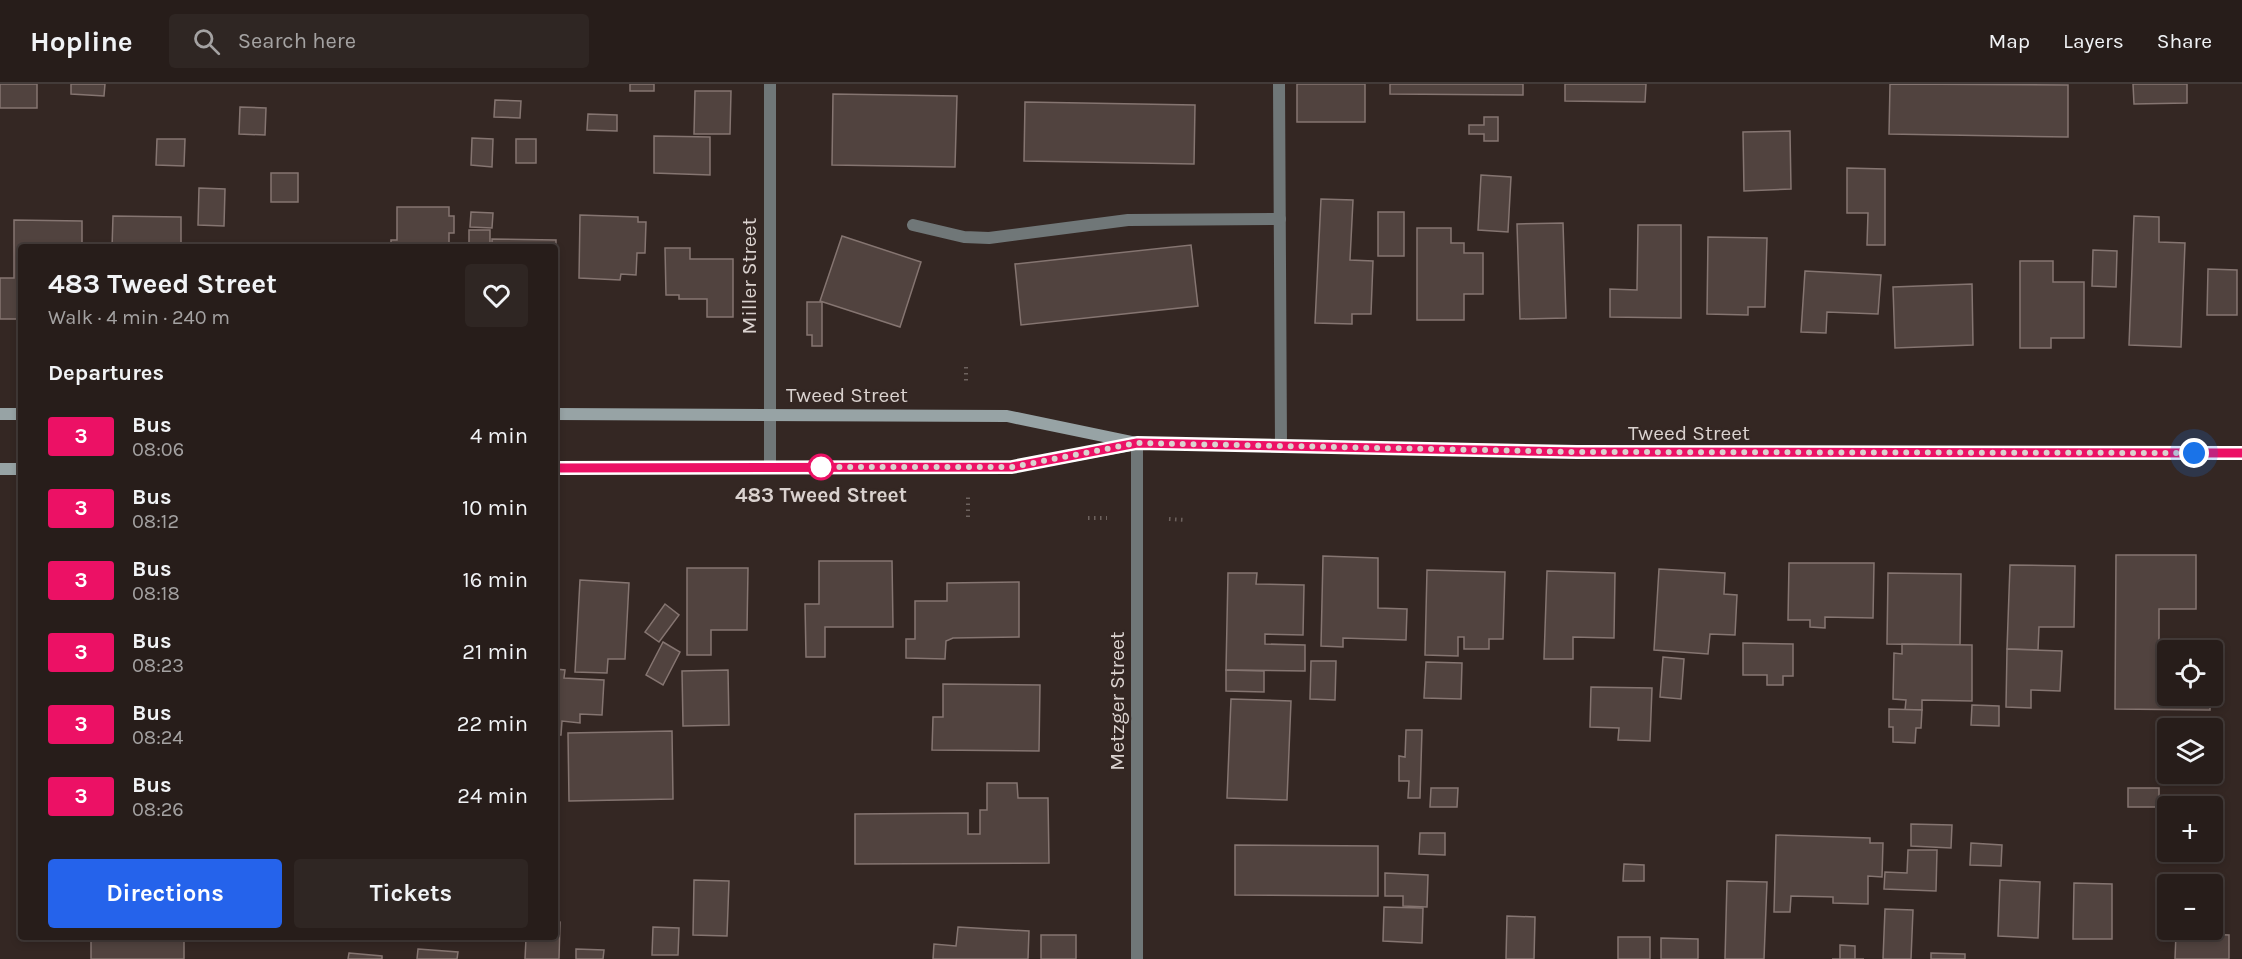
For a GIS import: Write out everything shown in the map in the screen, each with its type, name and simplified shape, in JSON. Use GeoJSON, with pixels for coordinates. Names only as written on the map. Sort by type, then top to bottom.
{"type":"FeatureCollection","features":[{"type":"Feature","properties":{"kind":"main road"},"geometry":{"type":"LineString","coordinates":[[0,414],[18,414]]}},
{"type":"Feature","properties":{"kind":"main road","name":"Tweed Street"},"geometry":{"type":"LineString","coordinates":[[558,414],[1007,416],[1137,443],[1577,452],[2242,453]]}},
{"type":"Feature","properties":{"kind":"main road","name":"Tweed Street"},"geometry":{"type":"LineString","coordinates":[[558,468],[1012,467],[1137,443]]}},
{"type":"Feature","properties":{"kind":"main road"},"geometry":{"type":"LineString","coordinates":[[0,469],[18,468]]}},
{"type":"Feature","properties":{"kind":"street","name":"Miller Street"},"geometry":{"type":"LineString","coordinates":[[770,84],[769,414],[771,467]]}},
{"type":"Feature","properties":{"kind":"street"},"geometry":{"type":"LineString","coordinates":[[1279,84],[1281,445]]}},
{"type":"Feature","properties":{"kind":"street"},"geometry":{"type":"LineString","coordinates":[[913,225],[964,237],[989,238],[1128,220],[1280,219]]}},
{"type":"Feature","properties":{"kind":"street","name":"Metzger Street"},"geometry":{"type":"LineString","coordinates":[[1137,443],[1137,959]]}},
{"type":"Feature","properties":{"kind":"path"},"geometry":{"type":"LineString","coordinates":[[966,368],[966,384]]}},
{"type":"Feature","properties":{"kind":"path"},"geometry":{"type":"LineString","coordinates":[[968,517],[969,496]]}},
{"type":"Feature","properties":{"kind":"path"},"geometry":{"type":"LineString","coordinates":[[1088,518],[1107,518]]}},
{"type":"Feature","properties":{"kind":"path"},"geometry":{"type":"LineString","coordinates":[[1169,519],[1185,520]]}},
{"type":"Feature","properties":{"kind":"building"},"geometry":{"type":"Polygon","coordinates":[[[0,84],[37,84],[37,108],[0,108],[0,84]]]}},
{"type":"Feature","properties":{"kind":"building"},"geometry":{"type":"Polygon","coordinates":[[[71,84],[105,84],[104,96],[71,94],[71,84]]]}},
{"type":"Feature","properties":{"kind":"building"},"geometry":{"type":"Polygon","coordinates":[[[630,84],[654,84],[654,91],[630,91],[630,84]]]}},
{"type":"Feature","properties":{"kind":"building"},"geometry":{"type":"Polygon","coordinates":[[[1297,84],[1365,84],[1365,122],[1297,122],[1297,84]]]}},
{"type":"Feature","properties":{"kind":"building"},"geometry":{"type":"Polygon","coordinates":[[[1390,84],[1523,84],[1523,95],[1390,94],[1390,84]]]}},
{"type":"Feature","properties":{"kind":"building"},"geometry":{"type":"Polygon","coordinates":[[[1565,84],[1646,84],[1645,102],[1565,101],[1565,84]]]}},
{"type":"Feature","properties":{"kind":"building"},"geometry":{"type":"Polygon","coordinates":[[[1890,84],[2068,85],[2068,137],[1889,134],[1890,84]]]}},
{"type":"Feature","properties":{"kind":"building"},"geometry":{"type":"Polygon","coordinates":[[[2133,84],[2187,84],[2187,103],[2134,104],[2133,84]]]}},
{"type":"Feature","properties":{"kind":"building"},"geometry":{"type":"Polygon","coordinates":[[[695,91],[731,91],[730,134],[694,134],[695,91]]]}},
{"type":"Feature","properties":{"kind":"building"},"geometry":{"type":"Polygon","coordinates":[[[833,94],[957,96],[955,167],[832,165],[833,94]]]}},
{"type":"Feature","properties":{"kind":"building"},"geometry":{"type":"Polygon","coordinates":[[[495,100],[521,101],[520,118],[494,117],[495,100]]]}},
{"type":"Feature","properties":{"kind":"building"},"geometry":{"type":"Polygon","coordinates":[[[1025,102],[1195,105],[1194,164],[1024,161],[1025,102]]]}},
{"type":"Feature","properties":{"kind":"building"},"geometry":{"type":"Polygon","coordinates":[[[240,107],[266,108],[265,135],[239,134],[240,107]]]}},
{"type":"Feature","properties":{"kind":"building"},"geometry":{"type":"Polygon","coordinates":[[[588,114],[617,115],[617,131],[587,130],[588,114]]]}},
{"type":"Feature","properties":{"kind":"building"},"geometry":{"type":"Polygon","coordinates":[[[1484,117],[1498,117],[1498,141],[1484,141],[1484,134],[1469,134],[1469,125],[1484,125],[1484,117]]]}},
{"type":"Feature","properties":{"kind":"building"},"geometry":{"type":"Polygon","coordinates":[[[1790,131],[1791,189],[1744,191],[1743,132],[1790,131]]]}},
{"type":"Feature","properties":{"kind":"building"},"geometry":{"type":"Polygon","coordinates":[[[654,136],[710,137],[710,175],[654,173],[654,136]]]}},
{"type":"Feature","properties":{"kind":"building"},"geometry":{"type":"Polygon","coordinates":[[[472,138],[493,139],[492,167],[471,165],[472,138]]]}},
{"type":"Feature","properties":{"kind":"building"},"geometry":{"type":"Polygon","coordinates":[[[157,139],[185,139],[184,166],[156,165],[157,139]]]}},
{"type":"Feature","properties":{"kind":"building"},"geometry":{"type":"Polygon","coordinates":[[[516,139],[536,139],[536,163],[516,163],[516,139]]]}},
{"type":"Feature","properties":{"kind":"building"},"geometry":{"type":"Polygon","coordinates":[[[1847,168],[1885,169],[1885,245],[1867,245],[1868,213],[1847,213],[1847,168]]]}},
{"type":"Feature","properties":{"kind":"building"},"geometry":{"type":"Polygon","coordinates":[[[271,173],[298,173],[298,202],[271,202],[271,173]]]}},
{"type":"Feature","properties":{"kind":"building"},"geometry":{"type":"Polygon","coordinates":[[[1481,175],[1511,177],[1508,232],[1478,230],[1481,175]]]}},
{"type":"Feature","properties":{"kind":"building"},"geometry":{"type":"Polygon","coordinates":[[[199,188],[225,189],[224,226],[198,225],[199,188]]]}},
{"type":"Feature","properties":{"kind":"building"},"geometry":{"type":"Polygon","coordinates":[[[1321,199],[1353,200],[1350,260],[1373,261],[1371,314],[1352,314],[1352,324],[1315,323],[1321,199]]]}},
{"type":"Feature","properties":{"kind":"building"},"geometry":{"type":"Polygon","coordinates":[[[397,207],[449,207],[449,216],[454,216],[454,233],[449,233],[449,243],[460,244],[391,244],[391,240],[397,240],[397,207]]]}},
{"type":"Feature","properties":{"kind":"building"},"geometry":{"type":"Polygon","coordinates":[[[471,212],[493,213],[492,228],[470,227],[471,212]]]}},
{"type":"Feature","properties":{"kind":"building"},"geometry":{"type":"Polygon","coordinates":[[[1378,212],[1404,212],[1404,256],[1378,256],[1378,212]]]}},
{"type":"Feature","properties":{"kind":"building"},"geometry":{"type":"Polygon","coordinates":[[[580,215],[638,217],[638,222],[646,222],[645,253],[637,253],[636,275],[621,274],[620,280],[579,278],[580,215]]]}},
{"type":"Feature","properties":{"kind":"building"},"geometry":{"type":"Polygon","coordinates":[[[113,216],[181,217],[181,244],[112,244],[113,216]]]}},
{"type":"Feature","properties":{"kind":"building"},"geometry":{"type":"Polygon","coordinates":[[[2134,216],[2159,217],[2159,242],[2185,243],[2181,347],[2129,345],[2134,216]]]}},
{"type":"Feature","properties":{"kind":"building"},"geometry":{"type":"Polygon","coordinates":[[[14,220],[82,221],[82,244],[18,244],[17,319],[0,319],[0,278],[14,278],[14,220]]]}},
{"type":"Feature","properties":{"kind":"building"},"geometry":{"type":"Polygon","coordinates":[[[1563,223],[1566,318],[1520,319],[1517,224],[1563,223]]]}},
{"type":"Feature","properties":{"kind":"building"},"geometry":{"type":"Polygon","coordinates":[[[1638,225],[1681,225],[1681,318],[1610,317],[1610,289],[1637,290],[1638,225]]]}},
{"type":"Feature","properties":{"kind":"building"},"geometry":{"type":"Polygon","coordinates":[[[1417,228],[1451,228],[1451,243],[1464,243],[1464,253],[1483,253],[1483,294],[1464,294],[1464,320],[1417,320],[1417,228]]]}},
{"type":"Feature","properties":{"kind":"building"},"geometry":{"type":"Polygon","coordinates":[[[469,230],[490,230],[490,244],[469,244],[469,230]]]}},
{"type":"Feature","properties":{"kind":"building"},"geometry":{"type":"Polygon","coordinates":[[[842,236],[921,262],[900,327],[820,301],[842,236]]]}},
{"type":"Feature","properties":{"kind":"building"},"geometry":{"type":"Polygon","coordinates":[[[1708,237],[1767,238],[1765,307],[1748,307],[1748,315],[1707,314],[1708,237]]]}},
{"type":"Feature","properties":{"kind":"building"},"geometry":{"type":"Polygon","coordinates":[[[492,239],[556,240],[556,244],[492,244],[492,239]]]}},
{"type":"Feature","properties":{"kind":"building"},"geometry":{"type":"Polygon","coordinates":[[[1191,245],[1198,306],[1021,325],[1015,264],[1191,245]]]}},
{"type":"Feature","properties":{"kind":"building"},"geometry":{"type":"Polygon","coordinates":[[[665,248],[690,248],[690,259],[733,259],[733,317],[707,317],[707,299],[679,299],[679,295],[666,295],[665,248]]]}},
{"type":"Feature","properties":{"kind":"building"},"geometry":{"type":"Polygon","coordinates":[[[2093,250],[2117,251],[2116,287],[2092,286],[2093,250]]]}},
{"type":"Feature","properties":{"kind":"building"},"geometry":{"type":"Polygon","coordinates":[[[2020,261],[2053,261],[2053,282],[2084,282],[2084,338],[2051,338],[2051,348],[2020,348],[2020,261]]]}},
{"type":"Feature","properties":{"kind":"building"},"geometry":{"type":"Polygon","coordinates":[[[2208,269],[2237,270],[2237,315],[2207,315],[2208,269]]]}},
{"type":"Feature","properties":{"kind":"building"},"geometry":{"type":"Polygon","coordinates":[[[1805,271],[1881,275],[1878,314],[1827,312],[1826,333],[1801,332],[1805,271]]]}},
{"type":"Feature","properties":{"kind":"building"},"geometry":{"type":"Polygon","coordinates":[[[1972,284],[1973,345],[1895,348],[1893,287],[1972,284]]]}},
{"type":"Feature","properties":{"kind":"building"},"geometry":{"type":"Polygon","coordinates":[[[807,302],[822,302],[822,346],[812,346],[812,335],[807,335],[807,302]]]}},
{"type":"Feature","properties":{"kind":"building"},"geometry":{"type":"Polygon","coordinates":[[[2116,555],[2196,555],[2196,609],[2159,609],[2157,706],[2210,706],[2210,710],[2115,709],[2116,555]]]}},
{"type":"Feature","properties":{"kind":"building"},"geometry":{"type":"Polygon","coordinates":[[[1323,556],[1378,558],[1378,608],[1407,609],[1406,640],[1343,638],[1343,647],[1321,646],[1323,556]]]}},
{"type":"Feature","properties":{"kind":"building"},"geometry":{"type":"Polygon","coordinates":[[[819,561],[892,561],[893,627],[825,627],[825,657],[806,657],[805,604],[819,604],[819,561]]]}},
{"type":"Feature","properties":{"kind":"building"},"geometry":{"type":"Polygon","coordinates":[[[1789,563],[1874,563],[1873,618],[1825,617],[1825,628],[1810,627],[1810,620],[1788,620],[1789,563]]]}},
{"type":"Feature","properties":{"kind":"building"},"geometry":{"type":"Polygon","coordinates":[[[2010,565],[2075,566],[2074,627],[2039,627],[2038,650],[2007,649],[2010,565]]]}},
{"type":"Feature","properties":{"kind":"building"},"geometry":{"type":"Polygon","coordinates":[[[687,568],[748,568],[747,630],[711,630],[711,655],[687,655],[687,568]]]}},
{"type":"Feature","properties":{"kind":"building"},"geometry":{"type":"Polygon","coordinates":[[[1659,569],[1725,573],[1724,594],[1737,595],[1735,635],[1710,634],[1708,654],[1654,650],[1659,569]]]}},
{"type":"Feature","properties":{"kind":"building"},"geometry":{"type":"Polygon","coordinates":[[[1427,570],[1505,572],[1503,639],[1489,639],[1489,649],[1464,649],[1464,637],[1458,637],[1458,656],[1425,655],[1427,570]]]}},
{"type":"Feature","properties":{"kind":"building"},"geometry":{"type":"Polygon","coordinates":[[[1547,571],[1615,573],[1614,638],[1573,637],[1573,659],[1544,659],[1547,571]]]}},
{"type":"Feature","properties":{"kind":"building"},"geometry":{"type":"Polygon","coordinates":[[[1228,573],[1257,573],[1256,584],[1304,585],[1303,635],[1265,634],[1265,644],[1305,645],[1305,671],[1226,670],[1228,573]]]}},
{"type":"Feature","properties":{"kind":"building"},"geometry":{"type":"Polygon","coordinates":[[[1888,573],[1961,574],[1960,645],[1887,644],[1888,573]]]}},
{"type":"Feature","properties":{"kind":"building"},"geometry":{"type":"Polygon","coordinates":[[[580,580],[629,583],[625,659],[608,659],[607,673],[575,672],[580,580]]]}},
{"type":"Feature","properties":{"kind":"building"},"geometry":{"type":"Polygon","coordinates":[[[1019,582],[1019,637],[953,638],[946,641],[945,659],[906,658],[906,639],[915,639],[915,601],[947,601],[947,583],[1019,582]]]}},
{"type":"Feature","properties":{"kind":"building"},"geometry":{"type":"Polygon","coordinates":[[[665,604],[679,615],[659,642],[645,632],[665,604]]]}},
{"type":"Feature","properties":{"kind":"building"},"geometry":{"type":"Polygon","coordinates":[[[663,642],[680,652],[663,685],[646,675],[663,642]]]}},
{"type":"Feature","properties":{"kind":"building"},"geometry":{"type":"Polygon","coordinates":[[[1743,643],[1793,644],[1793,676],[1783,676],[1783,685],[1767,685],[1767,675],[1743,675],[1743,643]]]}},
{"type":"Feature","properties":{"kind":"building"},"geometry":{"type":"Polygon","coordinates":[[[1902,644],[1972,645],[1972,701],[1922,700],[1922,710],[1905,710],[1906,700],[1893,699],[1894,653],[1902,654],[1902,644]]]}},
{"type":"Feature","properties":{"kind":"building"},"geometry":{"type":"Polygon","coordinates":[[[2007,649],[2062,651],[2060,691],[2031,690],[2031,708],[2006,707],[2007,649]]]}},
{"type":"Feature","properties":{"kind":"building"},"geometry":{"type":"Polygon","coordinates":[[[1663,657],[1684,659],[1681,699],[1660,697],[1663,657]]]}},
{"type":"Feature","properties":{"kind":"building"},"geometry":{"type":"Polygon","coordinates":[[[1311,661],[1336,661],[1335,700],[1310,699],[1311,661]]]}},
{"type":"Feature","properties":{"kind":"building"},"geometry":{"type":"Polygon","coordinates":[[[1426,662],[1462,663],[1461,699],[1424,698],[1426,662]]]}},
{"type":"Feature","properties":{"kind":"building"},"geometry":{"type":"Polygon","coordinates":[[[558,669],[565,670],[564,678],[604,680],[602,715],[580,714],[580,723],[562,721],[561,735],[558,735],[558,669]]]}},
{"type":"Feature","properties":{"kind":"building"},"geometry":{"type":"Polygon","coordinates":[[[728,670],[729,725],[683,726],[682,671],[728,670]]]}},
{"type":"Feature","properties":{"kind":"building"},"geometry":{"type":"Polygon","coordinates":[[[1226,670],[1264,671],[1264,692],[1226,691],[1226,670]]]}},
{"type":"Feature","properties":{"kind":"building"},"geometry":{"type":"Polygon","coordinates":[[[943,684],[1040,685],[1039,751],[932,750],[933,717],[943,717],[943,684]]]}},
{"type":"Feature","properties":{"kind":"building"},"geometry":{"type":"Polygon","coordinates":[[[1591,687],[1652,688],[1650,741],[1618,740],[1619,728],[1590,727],[1591,687]]]}},
{"type":"Feature","properties":{"kind":"building"},"geometry":{"type":"Polygon","coordinates":[[[1231,699],[1291,701],[1287,800],[1227,798],[1231,699]]]}},
{"type":"Feature","properties":{"kind":"building"},"geometry":{"type":"Polygon","coordinates":[[[1972,705],[1999,706],[1999,726],[1971,725],[1972,705]]]}},
{"type":"Feature","properties":{"kind":"building"},"geometry":{"type":"Polygon","coordinates":[[[1889,709],[1922,710],[1921,728],[1916,728],[1915,743],[1893,742],[1893,727],[1889,727],[1889,709]]]}},
{"type":"Feature","properties":{"kind":"building"},"geometry":{"type":"Polygon","coordinates":[[[1406,730],[1422,730],[1420,798],[1408,798],[1409,781],[1399,781],[1399,756],[1405,757],[1406,730]]]}},
{"type":"Feature","properties":{"kind":"building"},"geometry":{"type":"Polygon","coordinates":[[[672,731],[673,799],[569,801],[568,733],[672,731]]]}},
{"type":"Feature","properties":{"kind":"building"},"geometry":{"type":"Polygon","coordinates":[[[987,783],[1017,783],[1018,798],[1048,798],[1049,863],[855,864],[855,814],[968,813],[968,834],[980,834],[980,810],[987,810],[987,783]]]}},
{"type":"Feature","properties":{"kind":"building"},"geometry":{"type":"Polygon","coordinates":[[[1431,788],[1458,788],[1457,807],[1430,807],[1431,788]]]}},
{"type":"Feature","properties":{"kind":"building"},"geometry":{"type":"Polygon","coordinates":[[[2128,788],[2159,788],[2157,807],[2128,807],[2128,788]]]}},
{"type":"Feature","properties":{"kind":"building"},"geometry":{"type":"Polygon","coordinates":[[[1911,824],[1952,825],[1951,848],[1911,846],[1911,824]]]}},
{"type":"Feature","properties":{"kind":"building"},"geometry":{"type":"Polygon","coordinates":[[[1420,833],[1445,833],[1445,855],[1419,854],[1420,833]]]}},
{"type":"Feature","properties":{"kind":"building"},"geometry":{"type":"Polygon","coordinates":[[[1776,835],[1870,838],[1870,843],[1883,843],[1882,877],[1868,876],[1868,904],[1833,903],[1833,897],[1791,896],[1790,912],[1774,912],[1776,835]]]}},
{"type":"Feature","properties":{"kind":"building"},"geometry":{"type":"Polygon","coordinates":[[[1971,843],[2002,845],[2001,866],[1970,865],[1971,843]]]}},
{"type":"Feature","properties":{"kind":"building"},"geometry":{"type":"Polygon","coordinates":[[[1235,845],[1378,846],[1378,896],[1235,895],[1235,845]]]}},
{"type":"Feature","properties":{"kind":"building"},"geometry":{"type":"Polygon","coordinates":[[[1908,850],[1937,850],[1936,891],[1884,889],[1885,872],[1907,873],[1908,850]]]}},
{"type":"Feature","properties":{"kind":"building"},"geometry":{"type":"Polygon","coordinates":[[[1624,864],[1644,865],[1644,881],[1623,881],[1624,864]]]}},
{"type":"Feature","properties":{"kind":"building"},"geometry":{"type":"Polygon","coordinates":[[[1385,873],[1428,875],[1427,907],[1403,906],[1403,896],[1385,896],[1385,873]]]}},
{"type":"Feature","properties":{"kind":"building"},"geometry":{"type":"Polygon","coordinates":[[[694,880],[729,881],[727,936],[693,935],[694,880]]]}},
{"type":"Feature","properties":{"kind":"building"},"geometry":{"type":"Polygon","coordinates":[[[2000,880],[2040,882],[2038,938],[1998,936],[2000,880]]]}},
{"type":"Feature","properties":{"kind":"building"},"geometry":{"type":"Polygon","coordinates":[[[1727,881],[1767,882],[1764,959],[1725,959],[1727,881]]]}},
{"type":"Feature","properties":{"kind":"building"},"geometry":{"type":"Polygon","coordinates":[[[2074,883],[2112,884],[2112,939],[2073,939],[2074,883]]]}},
{"type":"Feature","properties":{"kind":"building"},"geometry":{"type":"Polygon","coordinates":[[[1384,907],[1423,908],[1422,943],[1383,941],[1384,907]]]}},
{"type":"Feature","properties":{"kind":"building"},"geometry":{"type":"Polygon","coordinates":[[[1885,909],[1913,910],[1911,959],[1883,959],[1885,909]]]}},
{"type":"Feature","properties":{"kind":"building"},"geometry":{"type":"Polygon","coordinates":[[[1507,916],[1535,917],[1534,959],[1506,959],[1507,916]]]}},
{"type":"Feature","properties":{"kind":"building"},"geometry":{"type":"Polygon","coordinates":[[[558,922],[560,922],[559,959],[525,959],[526,940],[558,940],[558,922]]]}},
{"type":"Feature","properties":{"kind":"building"},"geometry":{"type":"Polygon","coordinates":[[[653,927],[679,928],[678,955],[652,955],[653,927]]]}},
{"type":"Feature","properties":{"kind":"building"},"geometry":{"type":"Polygon","coordinates":[[[958,927],[1029,931],[1028,959],[933,959],[934,944],[956,946],[958,927]]]}},
{"type":"Feature","properties":{"kind":"building"},"geometry":{"type":"Polygon","coordinates":[[[1041,935],[1076,935],[1076,959],[1041,959],[1041,935]]]}},
{"type":"Feature","properties":{"kind":"building"},"geometry":{"type":"Polygon","coordinates":[[[2223,935],[2229,935],[2229,959],[2175,959],[2176,940],[2223,940],[2223,935]]]}},
{"type":"Feature","properties":{"kind":"building"},"geometry":{"type":"Polygon","coordinates":[[[1618,937],[1650,937],[1650,959],[1618,959],[1618,937]]]}},
{"type":"Feature","properties":{"kind":"building"},"geometry":{"type":"Polygon","coordinates":[[[1661,938],[1698,939],[1698,959],[1661,959],[1661,938]]]}},
{"type":"Feature","properties":{"kind":"building"},"geometry":{"type":"Polygon","coordinates":[[[91,940],[184,940],[184,959],[91,959],[91,940]]]}},
{"type":"Feature","properties":{"kind":"building"},"geometry":{"type":"Polygon","coordinates":[[[1840,945],[1855,946],[1855,959],[1840,959],[1840,945]]]}},
{"type":"Feature","properties":{"kind":"building"},"geometry":{"type":"Polygon","coordinates":[[[418,949],[458,952],[457,959],[417,959],[418,949]]]}},
{"type":"Feature","properties":{"kind":"building"},"geometry":{"type":"Polygon","coordinates":[[[576,949],[604,950],[603,959],[576,959],[576,949]]]}},
{"type":"Feature","properties":{"kind":"building"},"geometry":{"type":"Polygon","coordinates":[[[349,953],[382,956],[382,959],[348,959],[349,953]]]}},
{"type":"Feature","properties":{"kind":"building"},"geometry":{"type":"Polygon","coordinates":[[[1931,953],[1965,954],[1965,959],[1931,959],[1931,953]]]}},
{"type":"Feature","properties":{"kind":"bus line","name":"3"},"geometry":{"type":"LineString","coordinates":[[558,468],[1012,467],[1137,443],[1577,452],[2242,453]]}},
{"type":"Feature","properties":{"kind":"place","name":"483 Tweed Street"},"geometry":{"type":"Point","coordinates":[821,467]}},
{"type":"Feature","properties":{"kind":"route"},"geometry":{"type":"LineString","coordinates":[[821,467],[814,467],[967,466],[1012,467],[1137,443],[1577,452],[2194,453]]}}]}
